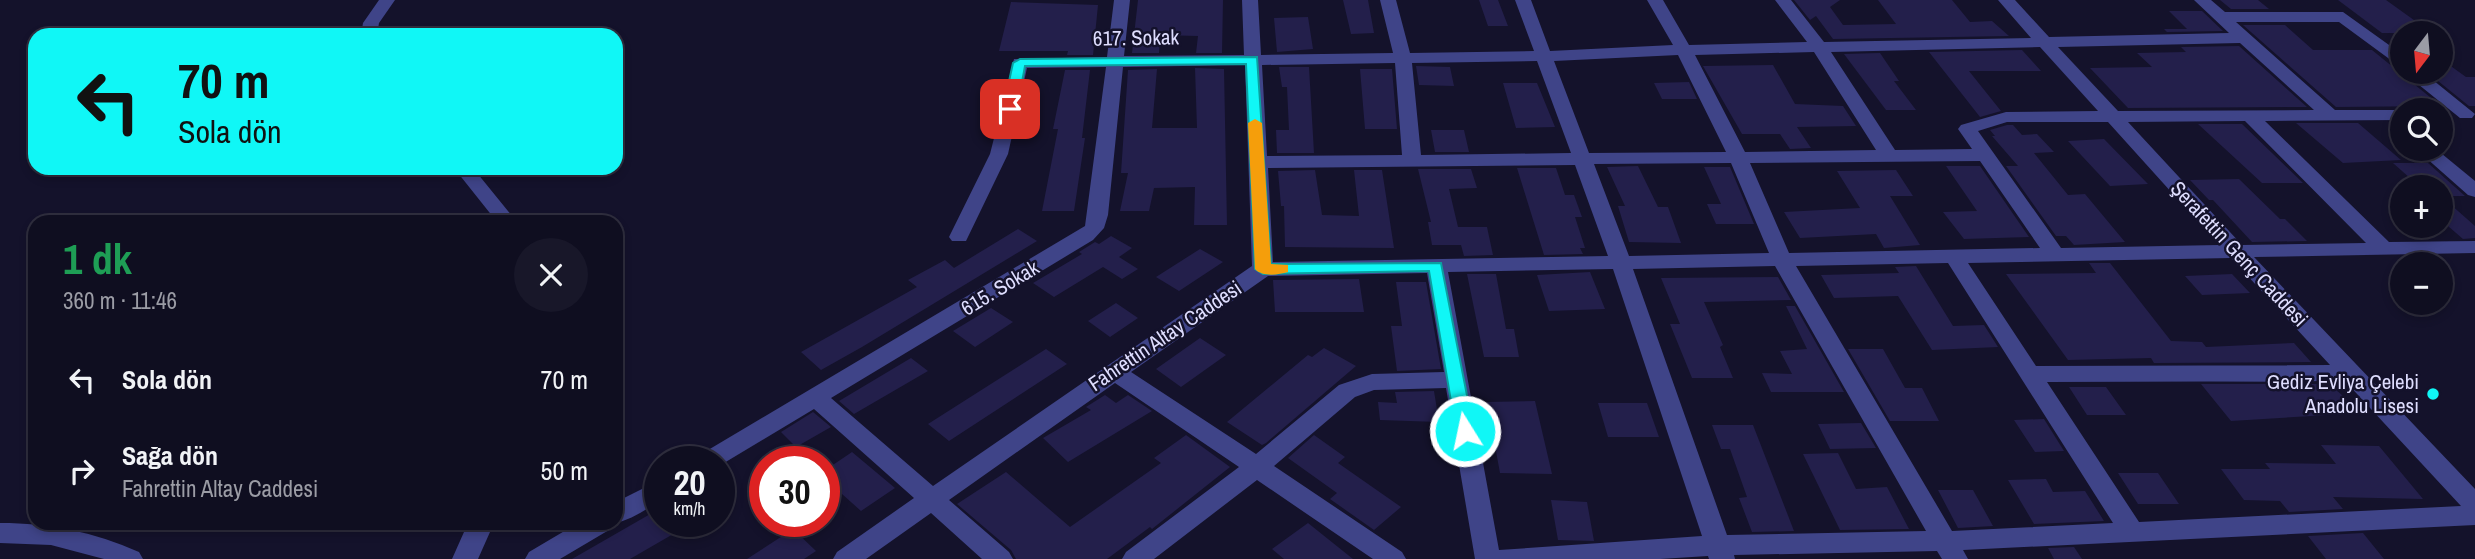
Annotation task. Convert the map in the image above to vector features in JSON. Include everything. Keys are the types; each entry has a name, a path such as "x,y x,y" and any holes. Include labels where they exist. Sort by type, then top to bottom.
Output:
{"street":[{"path":"370,28 387,0"},
{"name":"615. Sokak","path":"735,446 1086,236 1094,228 1098,215 1122,0"},
{"name":"Fahrettin Altay Caddesi","path":"846,559 1114,370 1263,269 1250,0"},
{"path":"1388,0 1403,57 1412,160"},
{"path":"1523,0 1621,263 1720,552"},
{"path":"1655,0 1684,50 1738,157 1782,260 1951,550"},
{"path":"1783,0 1819,47 1889,156"},
{"name":"Şerafettin Genç Caddesi","path":"2006,0 2236,251 2475,505"},
{"path":"2202,0 2330,115"},
{"path":"2221,17 2343,17 2390,54"},
{"name":"617. Sokak","path":"958,237 999,154 1020,63 1544,56 1684,50 2245,38"},
{"path":"2429,84 2471,114"},
{"path":"2453,114 2471,114"},
{"path":"2054,255 1967,129 2006,117 2390,115"},
{"path":"2249,116 2384,249"},
{"path":"1256,162 1983,155"},
{"path":"2439,161 2475,191"},
{"path":"469,175 501,215"},
{"path":"1263,269 2475,247"},
{"path":"1954,257 2132,532"},
{"path":"1436,266 1488,559"},
{"path":"1114,370 1393,559"},
{"path":"2031,374 2351,373"},
{"path":"1135,559 1257,467 1347,391 1372,383 1456,380"},
{"path":"817,399 1000,559"},
{"path":"623,510 644,498"},
{"path":"1502,559 1720,552 1951,550 2132,532 2475,515"},
{"path":"466,559 478,530"},
{"path":"538,559 588,530"},
{"path":"0,533 57,535 92,541 130,559"}],"building":[{"path":"1138,0 1223,0 1222,53 1196,53 1198,36 1160,35 1159,53 1132,53"},
{"path":"1343,0 1368,0 1374,33 1351,34"},
{"path":"1479,0 1498,0 1508,26 1488,26"},
{"path":"1794,0 1840,0 1830,7 1843,25 1896,24 1878,0 1952,0 1970,22 1992,21 2009,36 1833,39 1816,16 1810,20"},
{"path":"2220,0 2258,0 2269,9 2231,9"},
{"path":"2338,0 2386,0 2415,21 2390,21 2390,33 2382,33"},
{"path":"1011,2 1098,5 1093,55 1067,55 1068,51 999,51"},
{"path":"2169,11 2202,11 2223,31 2167,32 2164,29 2187,29"},
{"path":"1308,17 1313,49 1277,52 1274,18"},
{"path":"2243,25 2285,25 2313,50 2372,50 2390,65 2390,84 2414,84 2431,98 2390,98 2390,106 2336,107"},
{"path":"2239,46 2307,107 2128,108 2090,68 2152,67 2137,53 2186,52 2181,47"},
{"path":"2022,50 2041,71 1969,71 2001,111 1980,117 1929,52"},
{"path":"1880,53 1899,81 1894,81 1916,110 1886,110 1844,54"},
{"path":"1773,65 1795,104 1843,106 1856,126 1797,127 1811,148 1790,149 1780,134 1742,134 1703,66"},
{"path":"1416,66 1450,67 1454,86 1419,85"},
{"path":"1279,67 1309,67 1314,153 1277,153 1276,130 1289,130 1287,87 1282,87"},
{"path":"1195,68 1224,69 1227,225 1194,225 1195,187 1154,188 1149,211 1120,211 1128,173 1121,173 1128,70 1157,69 1152,128 1197,128"},
{"path":"2454,68 2466,77 2475,77 2475,106 2469,106 2442,84 2454,84"},
{"path":"1360,69 1392,69 1397,129 1365,129"},
{"path":"1065,70 1090,70 1082,138 1085,138 1074,211 1042,211 1058,129 1053,129"},
{"path":"1689,82 1697,99 1662,99 1654,83"},
{"path":"1503,83 1537,83 1555,127 1516,128"},
{"path":"2296,123 2358,123 2390,151 2390,161 2343,163"},
{"path":"2198,124 2242,124 2303,183 2262,183"},
{"path":"2013,125 2022,135 2037,134 2054,152 2034,153 2068,195 2085,194 2125,242 2074,245 2066,236 2056,236 2006,166 2018,166 1992,136 1995,136 1990,130"},
{"path":"1431,130 1464,130 1469,152 1435,152"},
{"path":"2104,139 2148,184 2110,186 2068,141"},
{"path":"2393,163 2428,163 2441,175 2406,175"},
{"path":"1638,166 1658,207 1668,207 1681,243 1629,242 1618,206 1625,206 1607,167"},
{"path":"1946,166 1980,166 2029,237 1964,239 1943,212 1977,211"},
{"path":"1704,167 1730,167 1754,224 1716,224 1707,204 1721,204"},
{"path":"1517,168 1556,168 1565,195 1574,195 1582,217 1575,217 1585,248 1580,248 1583,254 1544,255"},
{"path":"1418,169 1471,169 1477,188 1449,189 1458,227 1487,227 1493,255 1464,256 1461,245 1432,245 1428,222 1431,222"},
{"path":"1315,170 1322,215 1359,216 1354,170 1382,170 1394,248 1285,247 1284,206 1281,206 1278,171"},
{"path":"1896,170 1913,196 1890,196 1920,245 1884,248 1876,234 1800,238 1784,212 1860,208 1837,171"},
{"path":"2239,179 2307,241 2252,242 2213,200 2209,200 2190,180"},
{"path":"2453,185 2465,196 2453,196"},
{"path":"2453,207 2475,226 2475,238 2463,239 2453,230"},
{"path":"1018,229 1037,241 862,347 821,370 801,352 917,287 908,280 945,260 954,268"},
{"path":"1111,236 1132,248 1119,257 1138,269 1122,279 1103,267 1054,297 1033,283 1082,254 1079,252 1095,242 1099,244"},
{"path":"1200,249 1223,262 1179,291 1156,277"},
{"path":"2089,263 2110,263 2171,341 2202,342 2206,347 2294,343 2311,362 2154,363 2151,358 2068,360 2006,274 2096,273"},
{"path":"1916,266 1953,326 1984,325 1998,347 1932,350 1898,296 1834,298 1821,275 1899,273 1895,267"},
{"path":"1590,272 1605,309 1549,311 1537,275"},
{"path":"1467,274 1496,274 1506,329 1514,329 1519,357 1484,357"},
{"path":"2232,274 2250,293 2202,295 2185,276"},
{"path":"1778,277 1791,300 1704,302 1723,345 1720,347 1733,378 1692,378 1670,324 1680,324 1661,278"},
{"path":"1359,279 1364,312 1275,312 1273,280"},
{"path":"1396,282 1426,282 1441,369 1397,371 1391,326 1402,326"},
{"path":"1116,303 1138,318 1110,337 1088,321"},
{"path":"1786,306 1795,306 1844,392 1771,392 1762,373 1792,374 1780,351 1807,349"},
{"path":"991,308 1013,322 975,347 953,331"},
{"path":"1200,338 1226,355 1181,387 1156,369"},
{"path":"1324,348 1356,366 1266,443 1262,445 1227,422 1308,355 1312,357"},
{"path":"1046,349 1067,364 949,441 928,424"},
{"path":"1848,349 1883,349 1905,388 1922,388 1939,421 1890,421"},
{"path":"911,358 928,371 854,414 839,401"},
{"path":"2201,384 2330,384 2361,413 2231,421"},
{"path":"2069,387 2106,387 2126,415 2087,415"},
{"path":"1434,391 1439,422 1380,420 1378,402 1397,403 1395,392"},
{"path":"1105,395 1116,403 1128,395 1152,411 1068,462 1043,438 1091,410 1086,407"},
{"path":"1535,401 1552,474 1500,473 1487,402"},
{"path":"1598,403 1647,403 1659,437 1608,437"},
{"path":"813,412 831,427 798,446 781,432"},
{"path":"2044,419 2064,451 2035,452 2014,420"},
{"path":"1861,423 1876,448 1830,449 1818,424"},
{"path":"1712,425 1753,425 1794,531 1752,532 1739,498 1747,497 1730,449 1721,449"},
{"path":"1186,435 1230,467 1152,529 1150,527 1107,559 1016,559 1011,550 957,504 1006,472 1070,527 1161,463 1154,458"},
{"path":"1314,435 1345,457 1338,463 1401,507 1374,530 1330,499 1337,493 1288,458"},
{"path":"2321,445 2379,446 2423,499 2333,497 2343,509 2289,512 2280,501 2244,500 2221,469 2270,469 2265,463 2336,464"},
{"path":"852,452 895,488 861,511 842,494 840,495 840,460"},
{"path":"1838,453 1856,489 1887,487 1909,529 1840,530 1803,454"},
{"path":"2118,473 2158,473 2179,504 2138,504"},
{"path":"2046,479 2053,492 2085,491 2104,521 2034,524 2008,480"},
{"path":"1938,490 1973,490 1993,526 1958,528"},
{"path":"1551,500 1587,502 1594,541 1558,540"},
{"path":"644,518 644,537 668,537 630,559 572,559 622,530"},
{"path":"1308,523 1353,559 1284,559 1272,549"},
{"path":"2363,533 2384,559 2326,559 2308,536"},
{"path":"781,537 801,537 816,551 804,559 747,559"},
{"path":"2074,547 2082,559 2054,559 2048,548"}],"slow traffic":[{"path":"1255,123 1263,269 1282,269"}],"place":[{"name":"Gediz Evliya Çelebi Anadolu Lisesi","path":"2433,394"}],"route":[{"path":"1010,109 1020,63 1252,60 1263,269 1436,266 1465,431"}]}
